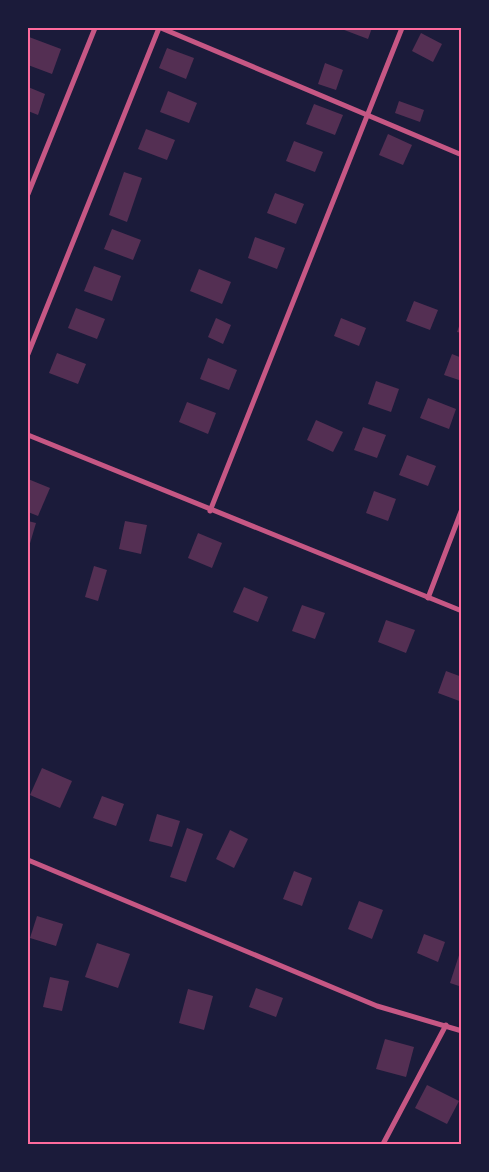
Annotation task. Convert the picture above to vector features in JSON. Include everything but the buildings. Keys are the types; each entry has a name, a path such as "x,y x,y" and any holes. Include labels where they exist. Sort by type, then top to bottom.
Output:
{"street":[{"path":"28,194 95,28"},
{"path":"28,354 160,28 462,156"},
{"path":"210,511 402,28"},
{"path":"28,435 210,511 462,611"},
{"path":"428,598 462,509"},
{"path":"28,860 377,1006 462,1031"},
{"path":"383,1144 446,1025"}]}
